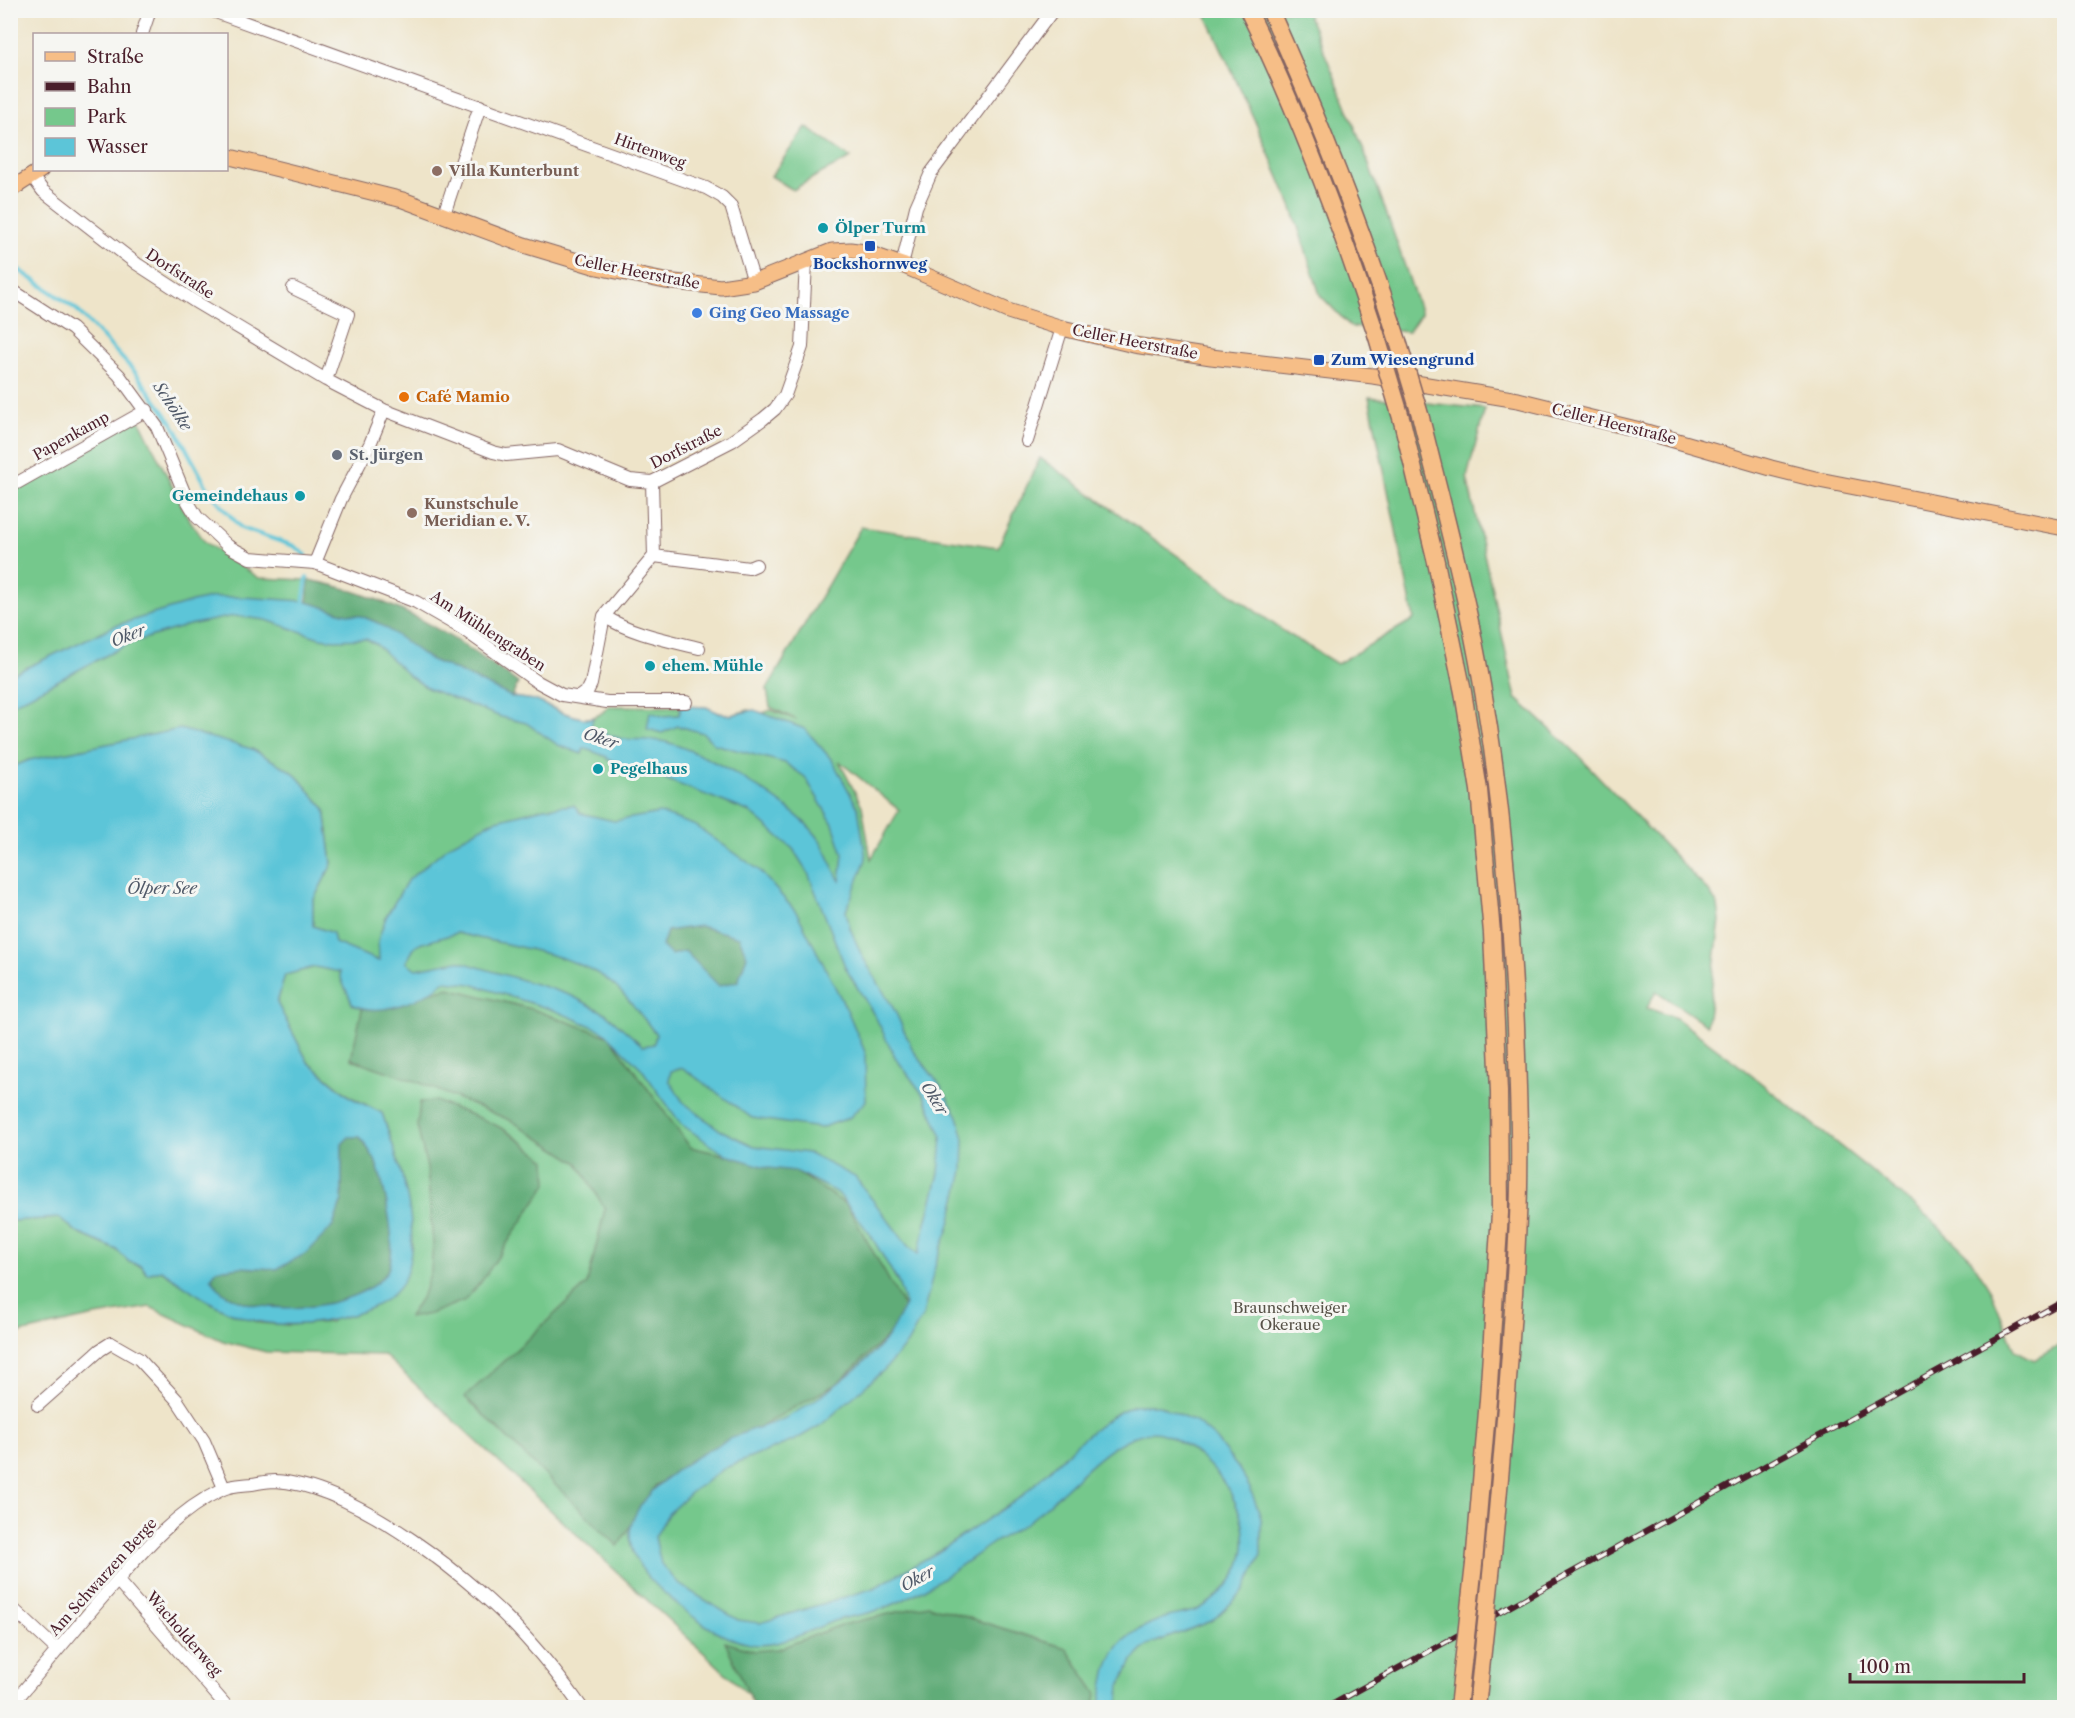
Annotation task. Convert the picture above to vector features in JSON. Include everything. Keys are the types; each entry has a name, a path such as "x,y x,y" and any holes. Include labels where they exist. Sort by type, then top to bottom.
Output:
{"highway":[{"path":"1247,10 1289,98 1316,167 1376,334 1402,421 1436,562 1463,692 1479,790 1492,933 1499,1092 1500,1213 1488,1400 1474,1564 1458,1707"},
{"path":"1270,10 1332,153 1360,226 1421,418 1456,558 1482,684 1497,787 1512,932 1518,1091 1518,1215 1508,1402 1477,1707"}],"main road":[{"name":"Celler Heerstraße","path":"228,156 373,191 444,214 524,245 597,267 665,280 721,286 754,282 832,251 865,252 902,265 1008,311 1062,328 1134,345 1212,357 1373,376 1518,400 1636,429 1810,477 2064,528"},
{"path":"10,190 36,172"}],"street":[{"path":"142,33 150,10"},
{"name":"Hirtenweg","path":"210,10 706,188 722,197 731,206 754,282"},
{"path":"902,265 916,207 931,173 1053,10"},
{"path":"444,214 480,106"},
{"name":"Dorfstraße","path":"36,172 43,191 137,264 194,302 326,380 384,410 493,452 506,455 558,450 630,480 652,482 740,436 775,409 785,395 802,347 806,262"},
{"path":"293,288 348,314 326,380"},
{"name":"Am Mühlengraben","path":"10,289 72,329 119,375 147,410 167,447 188,502 197,517 228,546 250,558 315,563 426,607 463,629 549,689 562,694 607,702 686,702"},
{"path":"1027,441 1062,328"},
{"name":"Papenkamp","path":"10,487 147,410"},
{"path":"315,563 341,499 370,444 384,410"},
{"path":"580,696 588,690 591,684 604,616 654,556 652,482"},
{"path":"654,556 749,568 756,565"},
{"path":"604,616 658,638 699,648"},
{"path":"38,1405 111,1343 139,1359 177,1400 204,1441 224,1488"},
{"name":"Am Schwarzen Berge","path":"10,1707 117,1580 158,1536 198,1503 224,1488 273,1481 295,1484 326,1494 384,1521 432,1553 485,1598 528,1640 582,1707"},
{"name":"Wacholderweg","path":"117,1580 228,1707"},
{"path":"10,1606 57,1650"}],"green space":[{"path":"1204,11 1306,11 1368,161 1421,314 1408,332 1351,327 1320,295 1292,208"},
{"path":"806,127 851,158 793,190 771,176"},
{"name":"Braunschweiger Okeraue","path":"1369,397 1485,409 1467,477 1516,698 1572,749 1711,894 1718,906 1720,920 1707,1025 1656,991 1647,1008 1676,1018 1731,1059 1925,1214 1969,1256 1991,1291 2015,1350 2034,1360 2064,1343 2064,1707 755,1707 748,1694 384,1355 266,1352 223,1341 150,1307 90,1317 11,1335 10,1221 60,1218 78,1233 117,1250 129,1262 142,1266 147,1274 161,1270 226,1311 260,1323 288,1325 330,1322 412,1247 402,1180 382,1113 351,1097 308,1062 277,1003 285,975 315,967 332,933 313,926 313,901 332,863 325,809 293,772 29,760 11,768 11,488 138,417 187,516 205,542 259,578 306,580 304,601 343,613 512,697 536,701 583,718 592,718 601,714 608,706 706,707 731,715 748,710 763,713 771,710 797,720 770,707 767,689 861,527 998,547 1040,458 1285,632 1337,664 1414,619","holes":["839,761 899,810 871,859 862,806"]},
{"path":"309,580 366,595 445,633 518,683 512,697 429,659 378,623 361,616 307,602"},
{"path":"700,926 739,937 747,956 738,981 719,987 685,951 670,955 662,946 667,931"},
{"path":"449,988 532,1009 610,1037 690,1147 795,1171 847,1205 909,1316 838,1383 656,1485 618,1546 465,1397 587,1284 605,1209 578,1163 512,1121 418,1082 351,1059 362,1009"},
{"path":"436,1101 495,1125 525,1144 546,1160 547,1184 481,1282 465,1300 430,1314 408,1318 423,1295 431,1271 433,1244 427,1168 417,1126 420,1102"},
{"path":"349,1136 360,1137 375,1160 382,1184 391,1234 390,1263 386,1273 372,1286 353,1296 305,1307 280,1308 256,1305 235,1299 219,1289 211,1277 217,1270 240,1267 277,1269 333,1226 342,1200 342,1144"},
{"path":"928,1605 1066,1648 1097,1694 1095,1707 755,1707 725,1642 754,1651 778,1649 841,1625"}],"water":[{"path":"214,597 304,601 361,616 378,623 429,659 512,697 535,700 560,712 585,719 593,718 591,726 593,729 616,737 661,741 698,754 745,779 805,823 821,841 840,881 843,854 833,824 805,777 785,763 714,744 703,733 678,726 662,733 647,729 650,712 662,716 679,715 681,706 706,707 731,715 754,710 805,729 832,760 858,808 866,859 846,911 850,928 862,956 895,1011 913,1050 939,1084 958,1116 964,1139 963,1171 923,1315 907,1344 884,1370 821,1425 795,1440 725,1468 690,1493 668,1514 655,1537 661,1564 680,1585 738,1620 760,1623 874,1588 938,1552 1021,1497 1082,1439 1112,1416 1133,1405 1159,1405 1196,1422 1213,1436 1239,1469 1250,1488 1261,1518 1261,1556 1244,1591 1212,1621 1148,1645 1132,1661 1120,1686 1118,1707 1100,1707 1109,1664 1122,1642 1152,1623 1196,1610 1210,1602 1226,1587 1239,1567 1244,1546 1243,1524 1236,1503 1224,1483 1192,1450 1168,1435 1153,1432 1138,1435 1119,1444 1092,1464 1029,1521 937,1581 898,1603 866,1614 837,1620 781,1642 760,1645 726,1636 702,1623 680,1607 647,1575 635,1557 630,1538 631,1527 643,1503 668,1477 701,1454 750,1430 779,1421 795,1412 824,1393 868,1358 888,1336 905,1305 898,1282 870,1234 838,1193 795,1171 768,1168 726,1155 711,1145 681,1124 641,1068 603,1031 556,1011 471,984 445,981 413,1001 375,1009 352,1004 341,980 340,972 315,967 285,975 277,1003 308,1062 350,1097 382,1113 401,1173 410,1216 412,1238 410,1258 401,1284 391,1296 377,1305 355,1314 323,1322 274,1324 258,1321 218,1307 161,1270 147,1274 142,1266 129,1262 117,1250 78,1233 60,1218 11,1221 10,768 29,760 180,729 252,749 293,772 325,809 332,864 313,901 313,926 333,933 335,943 379,961 378,940 386,917 407,881 451,844 493,821 544,808 574,805 580,813 614,821 660,813 696,826 759,870 797,913 848,1012 865,1052 866,1101 849,1118 820,1128 752,1118 683,1068 671,1071 669,1080 683,1102 720,1130 754,1146 808,1153 855,1177 908,1246 918,1254 939,1173 942,1137 924,1096 895,1057 876,1018 846,969 808,873 793,849 750,812 644,771 623,767 620,763 584,748 582,754 558,745 526,723 501,717 429,689 409,676 376,644 366,639 320,638 266,620 234,616 189,625 130,643 11,705 11,675 114,626","holes":["700,926 739,937 747,956 738,981 719,986 685,951 671,955 662,946 667,931","457,933 537,951 577,964 595,972 623,993 656,1034 654,1044 643,1046 605,1013 572,996 549,988 458,961 416,969 406,962 416,945","349,1137 360,1137 379,1171 391,1234 390,1263 386,1273 372,1286 353,1296 305,1307 280,1308 256,1305 235,1299 219,1289 211,1278 217,1270 240,1267 277,1269 307,1253 333,1226 342,1200 342,1144"]}],"waterway":[{"name":"Schölke","path":"15,267 76,309 135,372 173,424 209,491 241,528 294,546 306,555"},
{"name":"Schölke","path":"303,604 307,578"}],"railway":[{"path":"1326,1708 2064,1301"}],"place":[{"name":"Villa Kunterbunt","path":"437,171"},
{"name":"Ölper Turm","path":"823,228"},
{"name":"Bockshornweg","path":"870,246"},
{"name":"Ging Geo Massage","path":"697,313"},
{"name":"Zum Wiesengrund","path":"1319,360"},
{"name":"Café Mamio","path":"404,397"},
{"name":"St. Jürgen","path":"337,455"},
{"name":"Gemeindehaus","path":"300,496"},
{"name":"Kunstschule Meridian e. V.","path":"412,513"},
{"name":"ehem. Mühle","path":"650,666"},
{"name":"Pegelhaus","path":"598,769"}],"water label":[{"name":"Oker","path":"128,635"},
{"name":"Oker","path":"601,738"},
{"name":"Ölper See","path":"162,888"},
{"name":"Oker","path":"935,1098"},
{"name":"Oker","path":"917,1578"}]}
